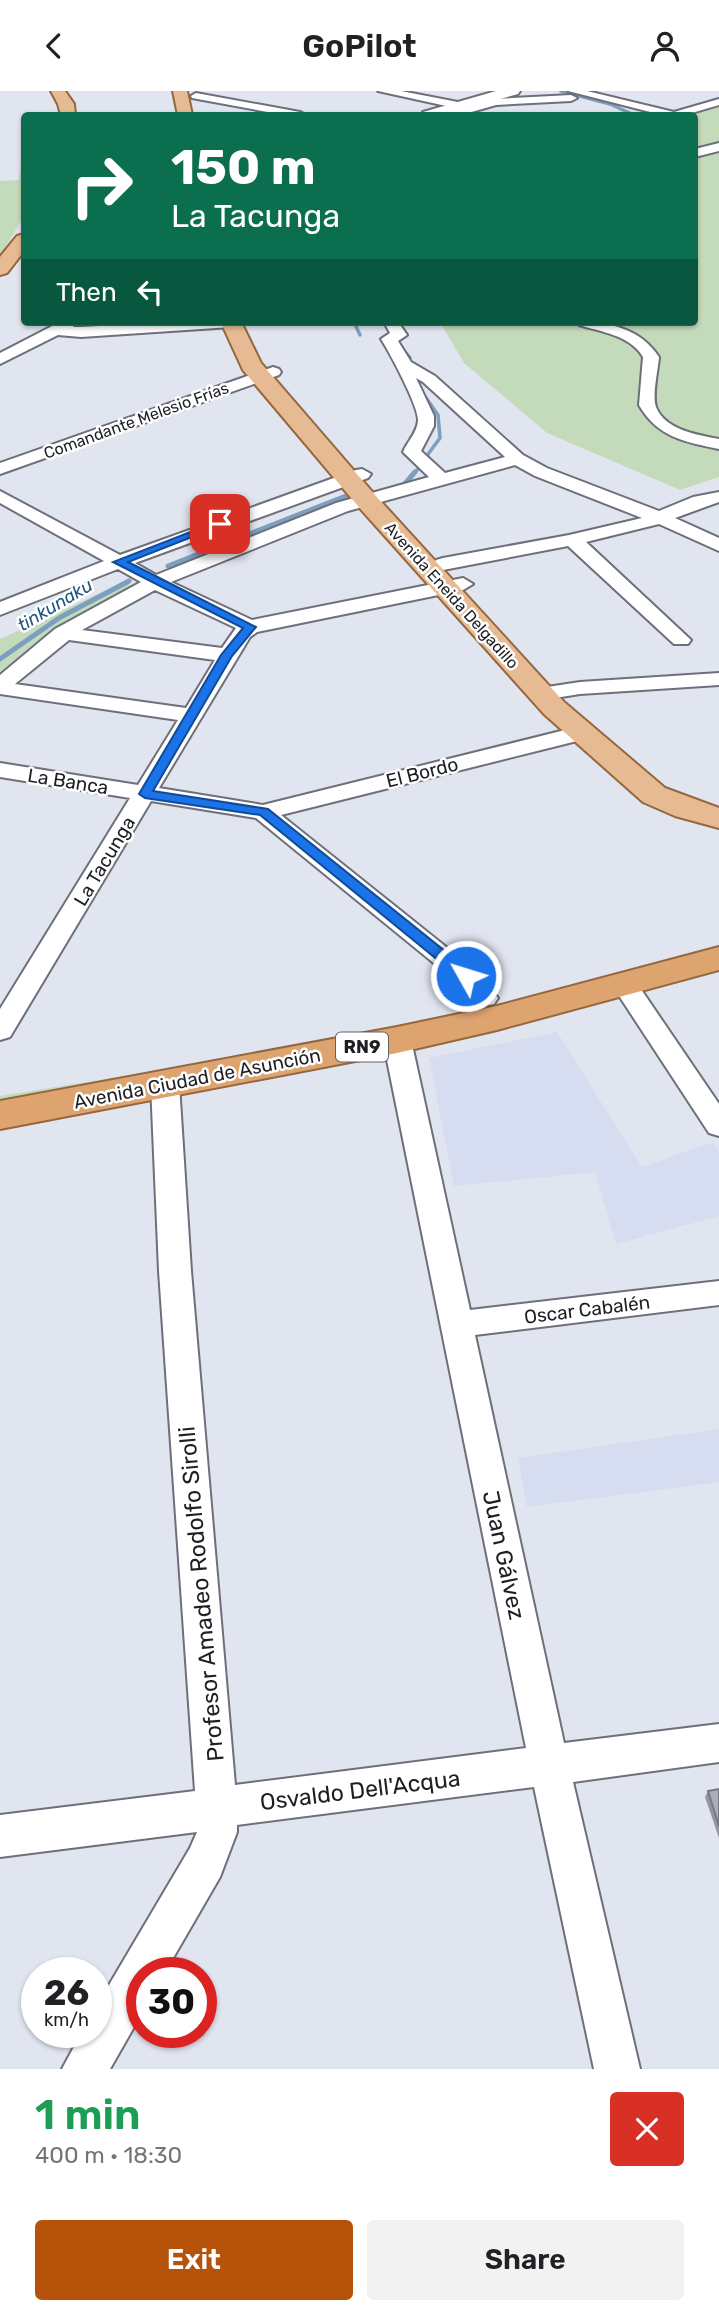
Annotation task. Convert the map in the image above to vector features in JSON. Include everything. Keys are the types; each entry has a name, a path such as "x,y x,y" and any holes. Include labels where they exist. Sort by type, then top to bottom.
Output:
{"highway":[{"name":"Avenida Ciudad de Asunción","path":"0,1087 404,1018 719,941"},
{"name":"Avenida Ciudad de Asunción","path":"0,1115 397,1040 625,985 719,958"}],"main road":[{"path":"58,91 67,112"},
{"path":"456,111 513,91"},
{"path":"186,112 190,93"},
{"path":"190,93 199,112"},
{"path":"0,269 21,244"},
{"name":"Avenida Eneida Delgadillo","path":"238,326 241,348 553,692 581,733 654,795 686,809 719,818"},
{"name":"Avenida Eneida Delgadillo","path":"553,692 597,723 657,772 719,805"}],"street":[{"path":"383,91 456,111 495,102 572,95 606,112"},
{"path":"541,91 596,96 653,112"},
{"path":"596,96 613,91"},
{"path":"190,93 285,112"},
{"path":"688,112 719,102"},
{"path":"698,152 719,147"},
{"path":"0,359 63,326"},
{"path":"54,330 81,332 175,326"},
{"path":"393,326 399,335 389,339 405,365 406,377 426,418 425,428 412,452 441,478"},
{"path":"597,326 624,334 648,350 651,357 647,405 661,425 681,436 719,444"},
{"path":"405,365 429,379 517,459 541,472 719,545"},
{"name":"Comandante Melesio Frías","path":"0,469 267,374"},
{"path":"0,609 119,562 364,486 441,478 517,459"},
{"path":"0,686 62,633 155,582 364,486"},
{"path":"0,496 155,582 250,627 450,578 660,519 699,500 719,496"},
{"path":"574,541 681,640"},
{"name":"La Tacunga","path":"0,1031 227,655 250,627"},
{"path":"62,633 227,655"},
{"path":"553,692 719,679"},
{"path":"0,686 191,715"},
{"name":"El Bordo","path":"264,812 581,733"},
{"name":"La Banca","path":"0,770 264,812"},
{"path":"264,812 466,976 485,998"},
{"path":"625,985 719,1126"},
{"name":"Juan Gálvez","path":"397,1040 549,1766 617,2069"},
{"name":"Profesor Amadeo Rodolfo Sirolli","path":"85,2069 205,1862 217,1832 218,1808 175,1271 165,1084"},
{"name":"Oscar Cabalén","path":"455,1325 719,1293"},
{"name":"Osvaldo Dell'Acqua","path":"0,1836 719,1743"}],"shaded area":[{"path":"557,1032 642,1167 713,1142 719,1152 719,1216 616,1244 595,1172 454,1186 429,1058"},
{"path":"719,1429 719,1482 527,1507 518,1458"}],"green space":[{"path":"719,107 719,477 680,490 547,433 464,363 442,326 698,326 698,113"},
{"path":"21,163 21,221 0,257 0,181 19,180"},
{"path":"124,582 132,586 62,623 0,677 0,639"},
{"path":"452,1015 455,1019 0,1104 0,1096 186,1066"}],"building":[{"path":"719,1789 719,1826 708,1791"}],"waterway":[{"path":"561,91 610,104 627,112"},
{"path":"356,326 360,335"},
{"path":"399,345 410,358"},
{"path":"419,388 438,415 440,438 423,461"},
{"path":"414,474 421,465"},
{"path":"403,486 415,472"},
{"path":"168,566 351,494"},
{"name":"tinkunaku","path":"0,659 59,618 129,581"}],"route":[{"path":"220,524 119,562 250,627 227,655 145,794 264,812 466,976"}]}
